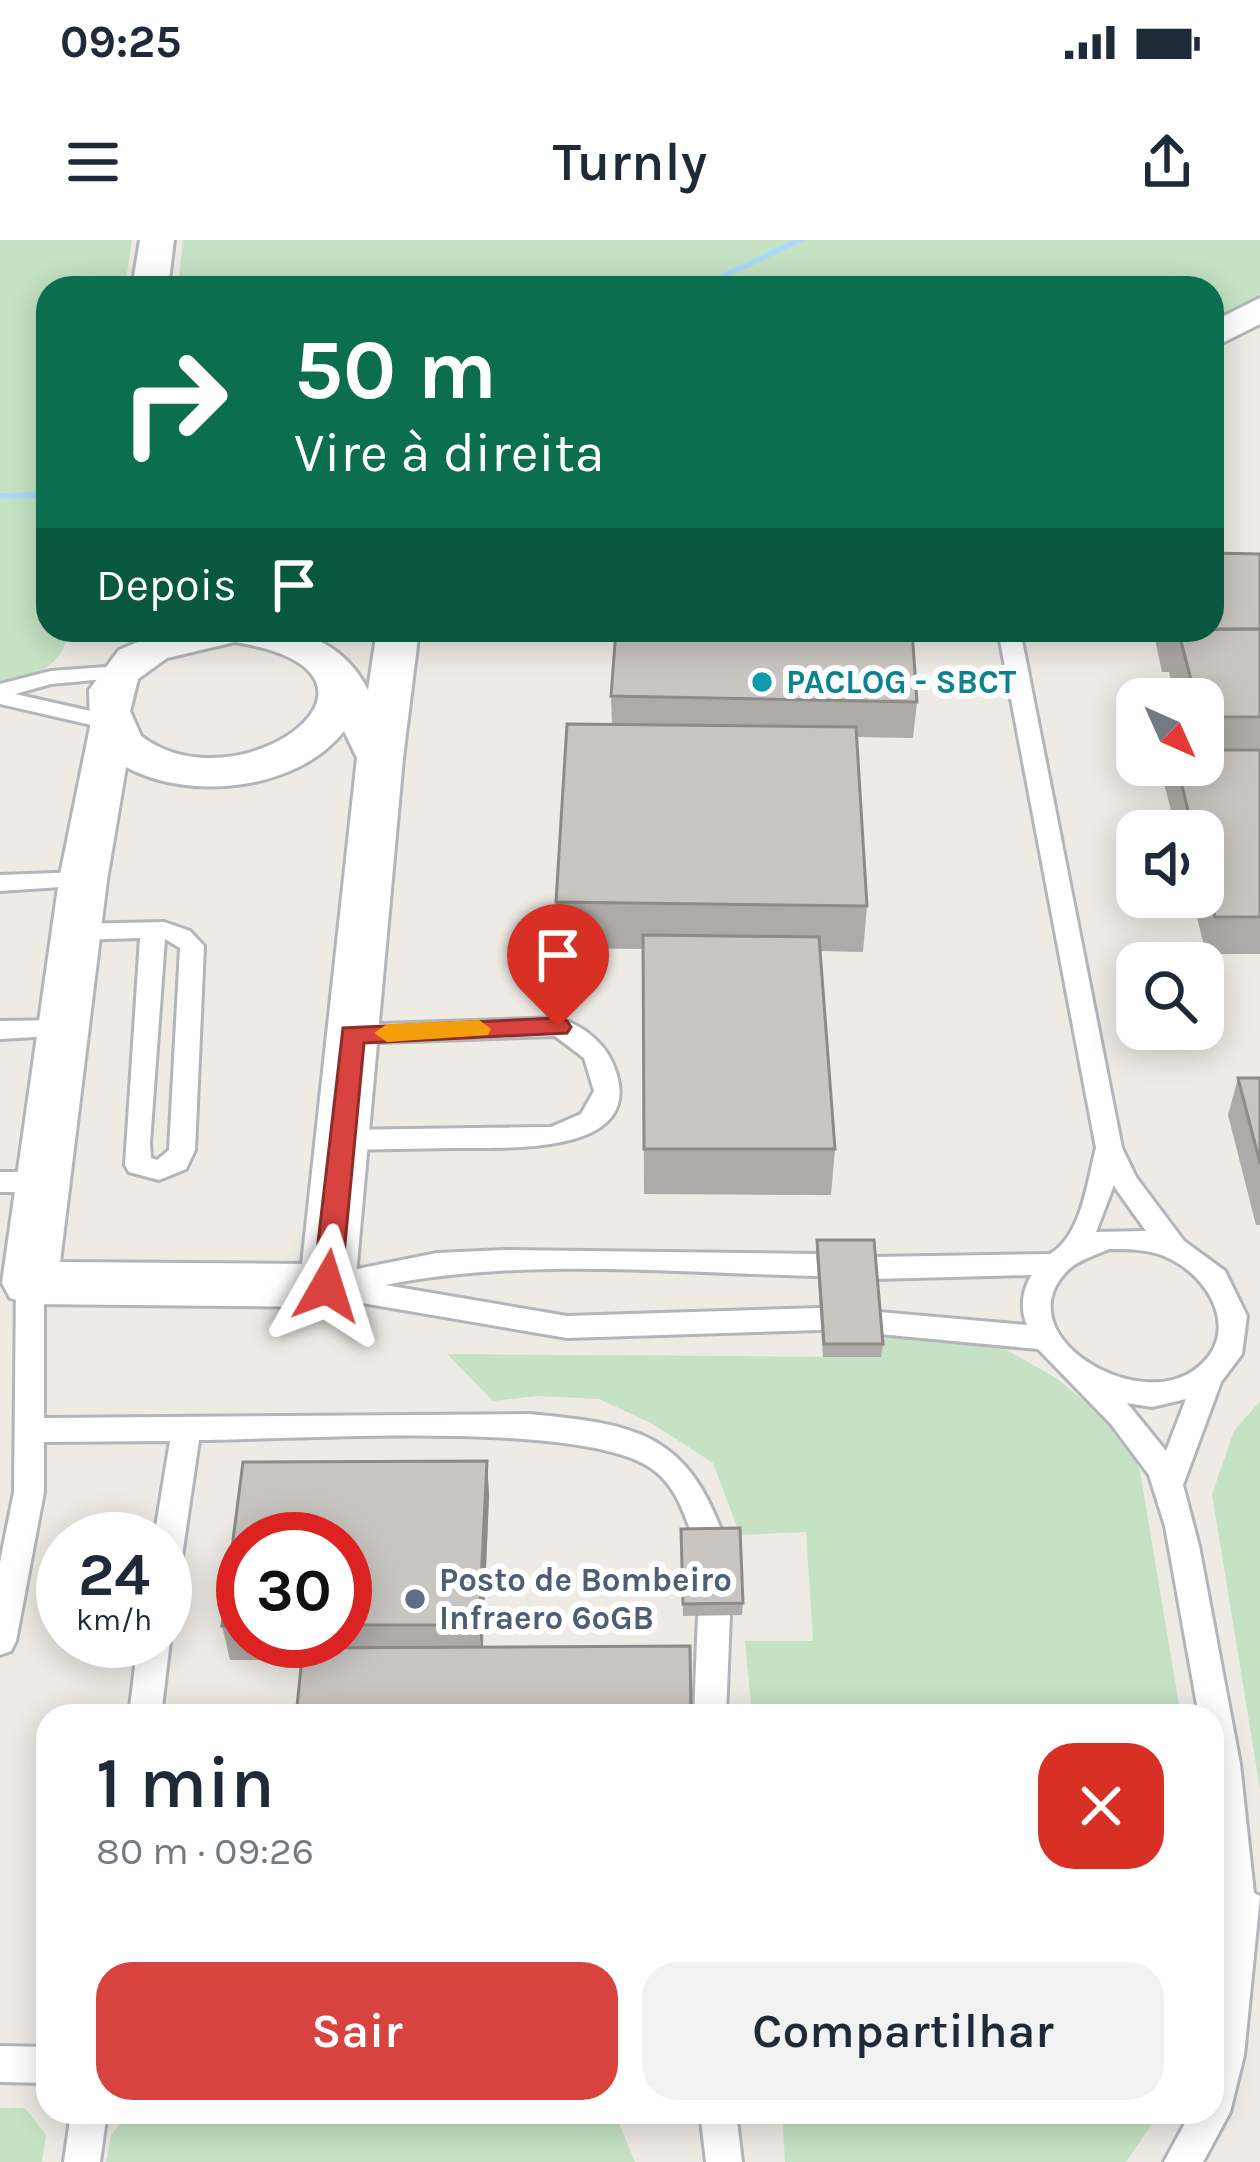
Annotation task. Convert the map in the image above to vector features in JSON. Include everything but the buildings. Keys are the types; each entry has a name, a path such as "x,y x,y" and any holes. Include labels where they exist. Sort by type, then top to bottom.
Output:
{"street":[{"path":"152,276 157,240"},
{"path":"1224,330 1260,308"},
{"path":"182,642 118,655 107,705 110,725 63,1029 21,1182 30,1283 327,1286 380,758 396,642"},
{"path":"288,642 312,649 338,674 380,758"},
{"path":"110,725 128,749 158,764 196,771 238,770 277,760 310,743 333,722 342,697 338,674"}],"lane":[{"path":"1011,642 1109,1148 1125,1182 1174,1248"},
{"path":"0,694 118,655"},
{"path":"0,694 110,725"},
{"path":"0,883 83,880"},
{"path":"76,932 152,930 180,934 192,946 182,1150 177,1162 159,1170 138,1165 137,1157 152,930"},
{"path":"341,1140 552,1137 579,1128 597,1115 604,1099 602,1060 578,1034 558,1027 352,1034"},
{"path":"0,1030 63,1029"},
{"path":"1109,1148 1095,1208 1037,1286 1035,1312 1043,1338 1060,1360 1120,1414 1168,1485 1213,1704"},
{"path":"874,1268 1063,1255 1106,1239 1140,1238 1204,1264 1226,1287 1237,1312 1238,1338 1227,1361 1208,1379 1182,1391 1150,1395 1086,1379"},
{"path":"327,1286 437,1264 504,1260 817,1264"},
{"path":"0,1641 29,1492 30,1283"},
{"path":"327,1286 567,1327 820,1319"},
{"path":"879,1323 1043,1338"},
{"path":"1168,1485 1208,1379"},
{"path":"29,1430 530,1426 600,1432 629,1439 668,1463 702,1510 710,1541"},
{"path":"174,1512 186,1430"},
{"path":"710,1704 714,1616"},
{"path":"146,1704 151,1668"},
{"path":"1224,1756 1248,1907 1246,2001 1224,2086"},
{"path":"1224,1917 1248,1907"},
{"path":"0,2064 36,2065"},
{"path":"82,2162 87,2124"},
{"path":"719,2124 724,2162"},
{"path":"1182,2162 1205,2124"}],"green space":[{"path":"0,240 132,240 127,276 36,276 36,642 65,642 45,669 0,685"},
{"path":"183,240 1260,240 1260,295 1224,316 1224,276 179,276"},
{"path":"879,1331 989,1340 1056,1378 1122,1431 1140,1471 1179,1704 751,1704 745,1641 813,1641 806,1532 740,1535 713,1463 653,1424 599,1399 537,1396 493,1401 447,1354 880,1357"},
{"path":"1260,1401 1260,1789 1212,1494 1234,1431"},
{"path":"0,2108 25,2108 46,2135 42,2162 0,2162"},
{"path":"120,2124 619,2124 635,2162 106,2162 111,2135"},
{"path":"783,2124 1152,2124 1126,2162 785,2162"}],"waterway":[{"path":"723,276 801,240"},
{"path":"0,496 36,495"}],"slow traffic":[{"path":"387,1033 479,1029"}],"place":[{"name":"PACLOG - SBCT","path":"762,682"},
{"name":"Posto de Bombeiro Infraero 6ºGB","path":"415,1599"}],"route":[{"path":"327,1286 352,1034 558,1027"}]}
